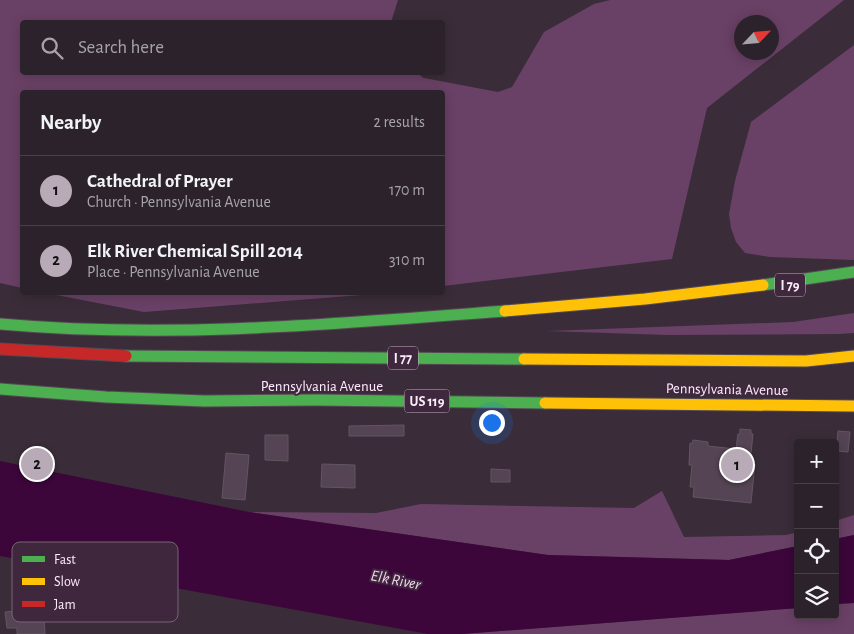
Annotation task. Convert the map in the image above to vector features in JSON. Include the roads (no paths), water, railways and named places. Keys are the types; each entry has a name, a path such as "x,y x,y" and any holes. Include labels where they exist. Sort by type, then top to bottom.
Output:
{"main road":[{"path":"0,324 64,330 179,332 264,329 548,308 725,290 854,272"},
{"name":"I 79","path":"725,290 854,280"},
{"name":"I 77","path":"0,349 120,356 806,361 854,356"},
{"path":"806,361 854,365"},
{"name":"Pennsylvania Avenue","path":"0,389 106,397 204,401 317,400 854,406"}],"water":[{"name":"Elk River","path":"0,461 249,512 548,555 729,560 794,547 794,608 462,634 428,634 178,588 178,542 12,542 12,558 0,556"},
{"path":"854,535 854,603 839,604 839,538"}],"place":[{"name":"Elk River Chemical Spill 2014","path":"37,464"},
{"name":"Cathedral of Prayer","path":"737,465"}]}
